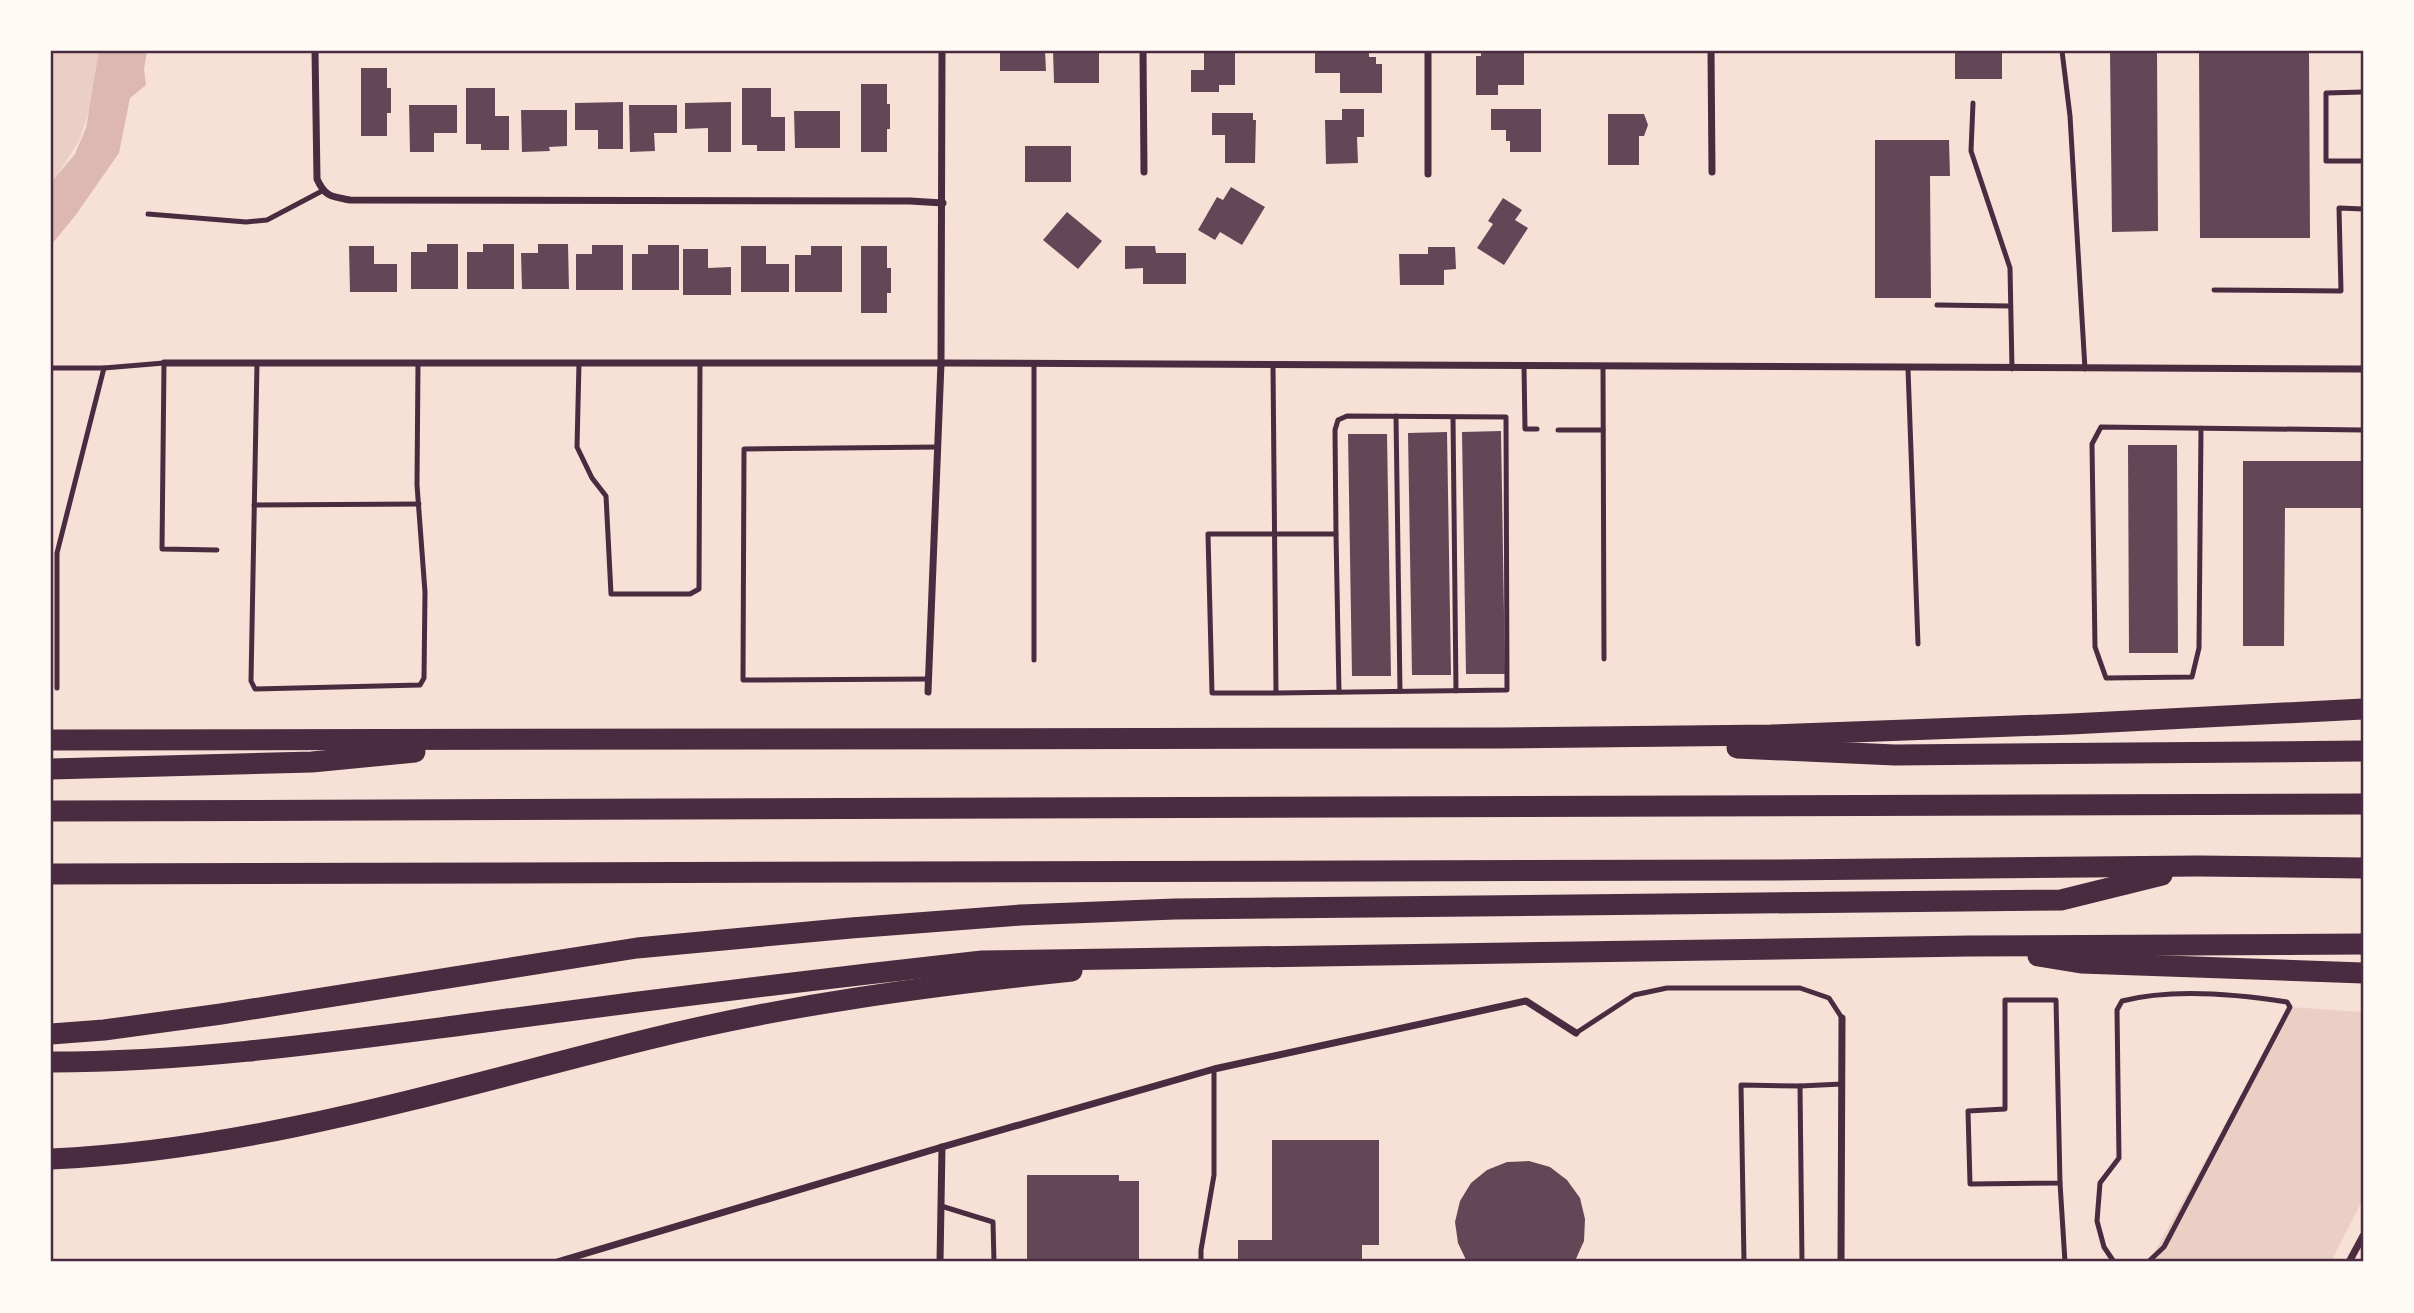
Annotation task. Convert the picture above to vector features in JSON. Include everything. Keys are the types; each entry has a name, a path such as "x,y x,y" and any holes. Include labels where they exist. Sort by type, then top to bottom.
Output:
{"highway":[{"path":"51,740 1500,738 1903,731 2363,709"},
{"path":"1500,738 1895,755 2363,751"},
{"path":"51,769 312,762 542,740"},
{"path":"51,811 2363,804"},
{"path":"51,1034 104,1030 221,1014 638,948 851,928 1021,915 1175,909 2061,900 2199,866"},
{"path":"51,874 1766,870 2199,866 2363,868"},
{"path":"51,1062 187,1058 299,1046 831,977 982,961 1970,946 2363,944"},
{"path":"1970,946 2081,963 2363,973"},
{"path":"51,1159 195,1145 344,1118 646,1040 747,1017 841,1000 989,980 1220,956"}],"street":[{"path":"315,51 317,179 323,191 334,197 350,200 943,203"},
{"path":"928,692 941,363 942,51"},
{"path":"1143,51 1144,173"},
{"path":"1428,51 1428,174"},
{"path":"1711,51 1712,172"},
{"path":"164,363 1034,363 2363,369"},
{"path":"557,1262 1214,1069 1526,1001 1576,1033"},
{"path":"1841,1262 1842,1018"},
{"path":"940,1262 942,1147"},
{"path":"2350,1262 2363,1236"}],"lane":[{"path":"2062,51 2070,116 2085,369"},
{"path":"2363,92 2326,93 2326,161 2363,161"},
{"path":"1973,103 1970,151 2010,268 2012,369"},
{"path":"148,214 246,222 267,220 323,191"},
{"path":"2214,290 2341,291 2339,208 2363,209"},
{"path":"1937,305 2010,306"},
{"path":"51,369 164,363 162,549 216,550"},
{"path":"257,363 251,681 255,690 420,685 424,678 425,592 419,503 418,363"},
{"path":"579,363 577,447 592,478 606,496 611,594 690,594 699,589 700,363"},
{"path":"1034,363 1034,660"},
{"path":"1273,365 1276,693"},
{"path":"1524,366 1525,429 1537,429"},
{"path":"1602,367 1604,659"},
{"path":"57,688 57,553 104,368"},
{"path":"1908,369 1918,644"},
{"path":"1336,534 1208,534 1212,693 1276,693 1507,690 1506,417 1347,416 1338,420 1335,429 1339,692"},
{"path":"1396,416 1399,691"},
{"path":"1453,416 1456,691"},
{"path":"2201,428 2199,648 2192,677 2106,678 2095,647 2092,444 2101,427 2201,428 2363,430"},
{"path":"1558,429 1603,430"},
{"path":"929,679 743,680 744,449 938,447"},
{"path":"254,505 419,503"},
{"path":"1576,1033 1634,995 1667,988 1800,988 1829,998 1842,1018"},
{"path":"2114,1262 2104,1247 2097,1221 2100,1183 2119,1158 2117,1010 2122,1001 2139,997 2209,994 2287,1002 2290,1007 2164,1247 2148,1262"},
{"path":"2060,1183 1970,1184 1968,1111 2005,1109 2005,1000 2056,1000 2060,1183 2065,1262"},
{"path":"1201,1262 1214,1175 1214,1069"},
{"path":"1744,1262 1741,1085 1842,1084"},
{"path":"1800,1086 1802,1262"},
{"path":"941,1206 993,1223 994,1262"}],"shaded area":[{"path":"51,51 111,51 80,139 51,186"},
{"path":"99,51 147,51 144,69 146,85 130,98 119,153 51,245 51,183 75,154 86,128"},
{"path":"2290,1007 2363,1012 2363,1199 2331,1262 2149,1262"}],"building":[{"path":"1000,51 1045,51 1046,71 1000,71"},
{"path":"1053,51 1099,51 1099,83 1054,83"},
{"path":"1204,51 1235,51 1235,85 1219,85 1219,92 1191,92 1191,70 1204,70"},
{"path":"1315,51 1369,51 1369,57 1376,57 1376,64 1382,64 1382,93 1340,93 1340,73 1315,73"},
{"path":"1481,51 1524,51 1524,85 1498,85 1498,95 1476,95 1476,56 1481,56"},
{"path":"1955,51 2002,51 2002,79 1955,79"},
{"path":"2110,51 2157,51 2158,231 2112,232"},
{"path":"2199,51 2309,51 2310,238 2200,238"},
{"path":"361,68 387,68 387,88 391,88 391,113 387,113 387,136 361,136"},
{"path":"861,84 887,84 890,129 887,129 887,152 861,152"},
{"path":"466,88 495,88 495,116 509,116 509,150 481,150 481,144 466,144"},
{"path":"742,88 771,88 771,117 785,117 785,151 757,151 757,145 742,145"},
{"path":"623,102 623,149 598,149 598,130 575,130 575,103"},
{"path":"731,102 731,152 708,152 708,128 685,129 685,103"},
{"path":"409,105 457,105 457,133 434,133 434,152 410,152"},
{"path":"629,105 677,105 677,133 654,133 655,151 630,152"},
{"path":"1342,109 1364,109 1364,137 1357,137 1358,163 1326,164 1325,120 1342,120"},
{"path":"1491,109 1541,109 1541,152 1510,152 1506,130 1491,130"},
{"path":"521,110 567,110 567,146 549,147 550,151 522,152"},
{"path":"794,111 840,111 840,148 795,148"},
{"path":"1212,113 1253,113 1253,120 1256,120 1255,163 1225,163 1225,135 1212,135"},
{"path":"1608,114 1644,114 1648,125 1644,136 1639,136 1639,165 1608,165"},
{"path":"1875,140 1949,140 1950,176 1930,176 1931,298 1875,298"},
{"path":"1025,146 1071,146 1071,182 1025,182"},
{"path":"1231,187 1265,207 1242,245 1220,232 1215,240 1198,230 1217,197 1223,200"},
{"path":"1503,198 1522,210 1515,220 1528,228 1504,265 1477,248 1493,224 1488,221"},
{"path":"1067,212 1102,241 1078,269 1043,240"},
{"path":"427,244 458,244 458,289 411,289 411,252 427,252"},
{"path":"483,244 514,244 514,289 467,289 467,252 483,252"},
{"path":"538,244 568,244 569,289 522,289 521,253 538,253"},
{"path":"592,245 623,245 623,290 576,290 576,254 592,254"},
{"path":"648,245 679,245 679,290 632,290 632,254 648,254"},
{"path":"349,246 374,246 374,264 397,264 397,292 350,292"},
{"path":"741,246 766,246 766,264 789,264 789,292 741,292"},
{"path":"811,246 842,246 842,292 795,292 795,255 811,255"},
{"path":"861,246 887,246 887,268 891,268 891,293 887,293 887,313 861,313"},
{"path":"1125,246 1155,246 1156,253 1186,253 1186,284 1143,284 1143,268 1125,269"},
{"path":"1428,247 1455,247 1456,269 1444,270 1444,285 1400,285 1399,254 1428,254"},
{"path":"683,249 708,249 708,268 731,267 731,295 683,295"},
{"path":"1501,431 1505,674 1466,674 1462,432"},
{"path":"1447,432 1451,675 1412,675 1408,433"},
{"path":"1348,434 1387,434 1391,676 1352,676"},
{"path":"2128,445 2177,445 2178,653 2129,653"},
{"path":"2243,461 2363,461 2363,508 2285,508 2284,646 2243,646"},
{"path":"1272,1140 1379,1140 1379,1245 1362,1245 1362,1262 1238,1262 1238,1240 1272,1240"},
{"path":"1529,1161 1550,1167 1567,1180 1580,1198 1585,1219 1584,1241 1575,1261 1467,1262 1458,1243 1455,1222 1460,1201 1471,1183 1487,1170 1507,1162"},
{"path":"1027,1175 1119,1175 1119,1181 1139,1181 1139,1262 1027,1262"}]}
